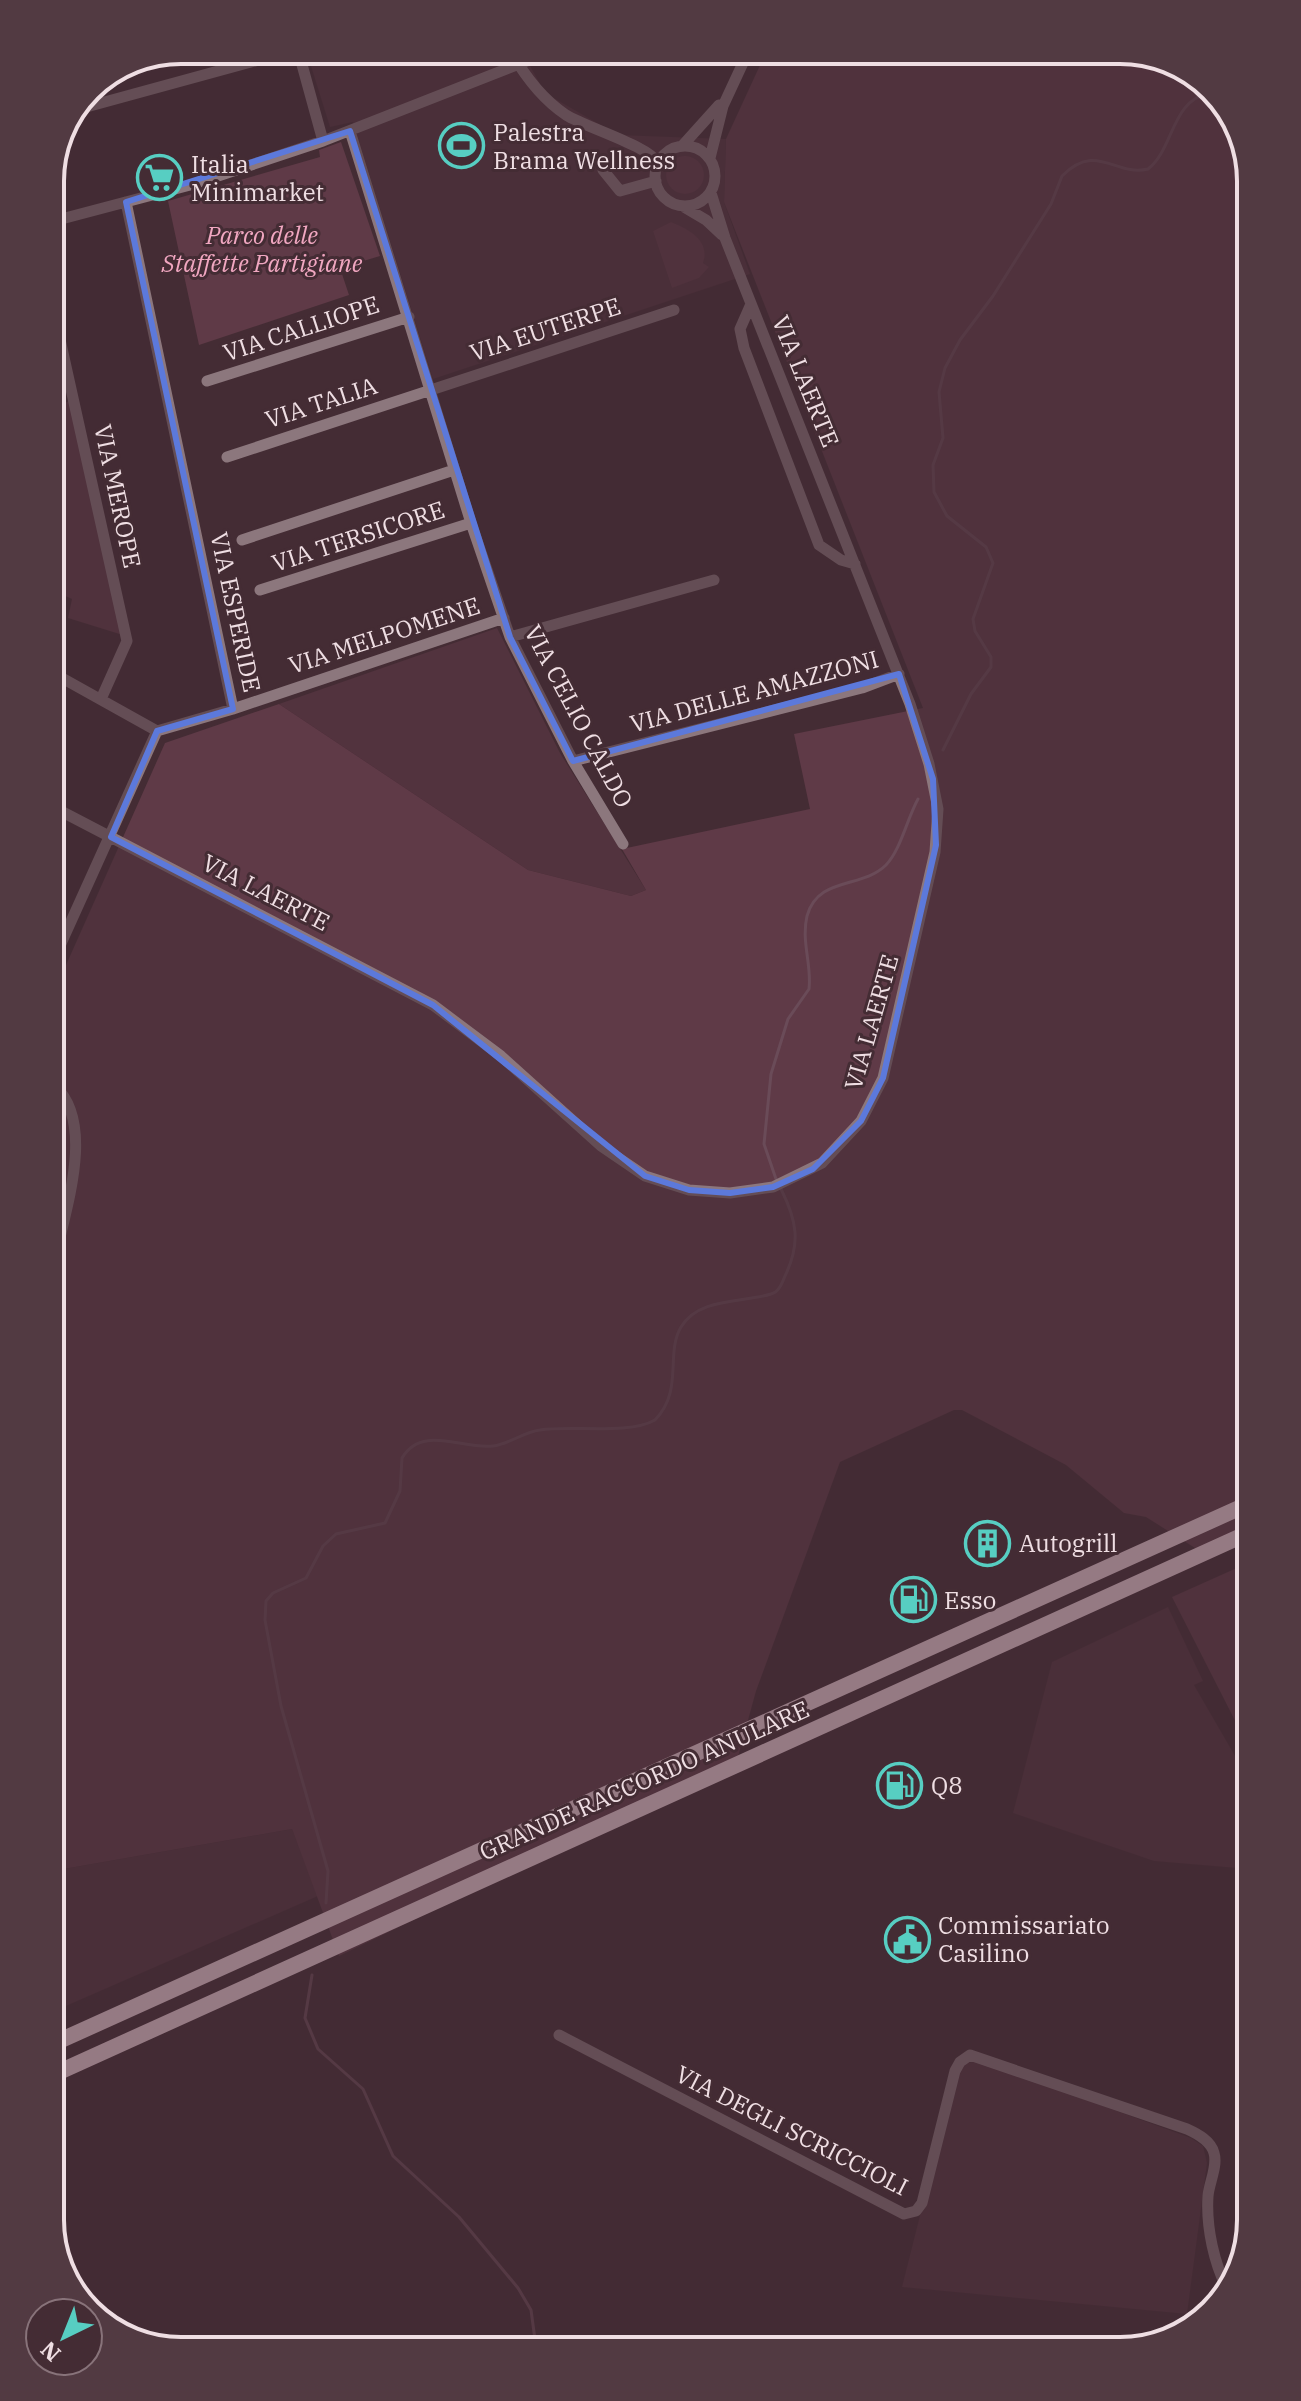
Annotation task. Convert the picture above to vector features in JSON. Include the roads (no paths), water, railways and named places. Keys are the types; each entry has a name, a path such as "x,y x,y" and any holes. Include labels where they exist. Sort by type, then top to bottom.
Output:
{"highway":[{"name":"GRANDE RACCORDO ANULARE","path":"64,2039 1237,1509"},
{"name":"GRANDE RACCORDO ANULARE","path":"64,2070 1237,1538"}],"street":[{"path":"92,105 245,64"},
{"path":"301,64 323,141"},
{"path":"64,218 323,141 524,64"},
{"path":"710,158 729,91 742,64"},
{"path":"519,66 537,90 562,112 606,136 647,151 658,163"},
{"path":"683,145 729,91"},
{"name":"VIA CELIO CALDO","path":"350,131 454,470 510,637 573,761 623,844"},
{"path":"683,145 699,148 710,158 716,175 711,193 698,203 681,206 666,199 656,181 658,163 668,150 683,145"},
{"path":"603,170 620,191 630,191 656,181"},
{"name":"VIA LAERTE","path":"64,813 433,1005 484,1042 593,1139 639,1172 698,1192 758,1190 795,1178 837,1149 861,1121 877,1092 899,1019 935,852 938,821 933,779 899,674 725,238 711,193"},
{"name":"VIA ESPERIDE","path":"126,202 233,709 157,731"},
{"name":"VIA LAERTE","path":"681,206 706,220 725,238"},
{"path":"751,304 740,329 744,348 819,545 841,560 855,564"},
{"name":"VIA EUTERPE","path":"430,390 674,310"},
{"name":"VIA CALLIOPE","path":"207,381 409,317"},
{"name":"VIA MEROPE","path":"64,355 127,641 101,699"},
{"name":"VIA TALIA","path":"227,457 430,390"},
{"path":"242,540 454,470"},
{"name":"VIA TERSICORE","path":"260,590 471,523"},
{"path":"510,637 714,580"},
{"name":"VIA MELPOMENE","path":"233,709 504,618"},
{"name":"VIA DELLE AMAZZONI","path":"573,761 862,688 899,674"},
{"path":"64,679 157,731 111,837 64,928"},
{"path":"64,1096 68,1100 78,1147 64,1215"},
{"name":"VIA DEGLI SCRICCIOLI","path":"559,2035 904,2214 914,2213 920,2206 955,2071 970,2055 1187,2129 1203,2138 1214,2150 1209,2219 1217,2265 1222,2277"}],"waterway":[{"path":"943,750 971,694 991,667 991,657 975,631 973,619 993,563 986,547 947,516 934,492 933,465 943,438 939,392 945,368 960,340 993,296 1051,204 1062,176 1086,161 1106,162 1126,169 1148,169 1163,150 1180,115 1200,96"},
{"path":"777,1182 764,1144 771,1074 788,1019 809,989 805,935 807,916 821,895 886,865 896,851 918,799"},
{"path":"326,1903 328,1871 281,1706 265,1620 266,1601 273,1593 306,1578 323,1546 336,1534 385,1523 400,1491 402,1458 420,1442 432,1440 493,1446 540,1430 630,1427 655,1420 669,1397 676,1338 689,1317 710,1306 771,1294 781,1284 795,1242 794,1222 781,1189"},
{"path":"312,1975 305,2018 318,2049 363,2089 393,2156 459,2217 518,2288 531,2310 535,2337"}],"place":[{"name":"Palestra Brama Wellness","path":"462,146"},
{"name":"Italia Minimarket","path":"160,178"},
{"name":"Autogrill","path":"988,1543"},
{"name":"Esso","path":"913,1600"},
{"name":"Q8","path":"900,1785"},
{"name":"Commissariato Casilino","path":"907,1939"}],"park label":[{"name":"Parco delle Staffette Partigiane","path":"262,249"}]}
